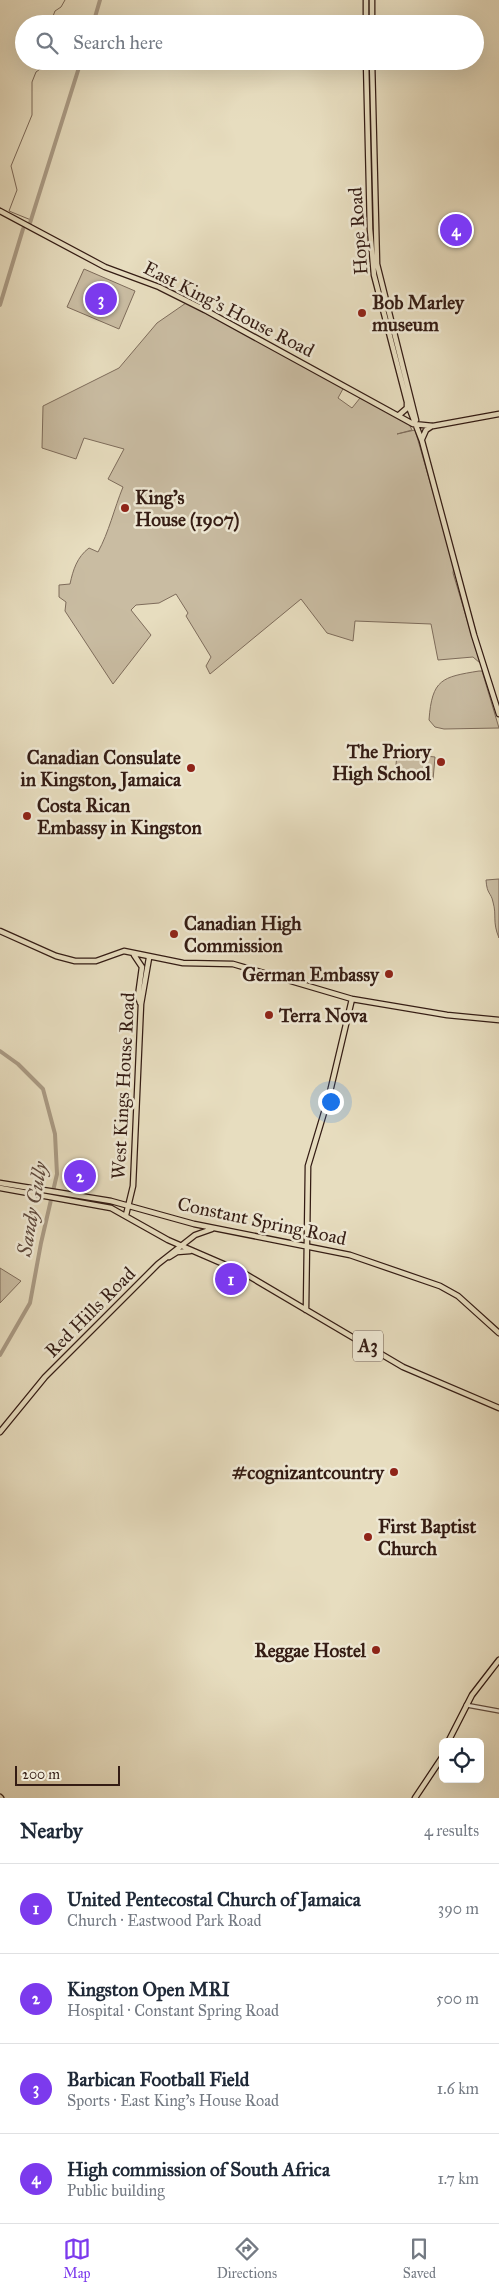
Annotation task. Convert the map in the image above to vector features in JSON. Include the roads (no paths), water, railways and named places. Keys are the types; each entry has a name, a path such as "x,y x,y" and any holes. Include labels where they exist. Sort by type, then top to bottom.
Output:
{"main road":[{"path":"366,0 366,15"},
{"path":"372,0 372,15"},
{"name":"Hope Road","path":"366,70 374,275 407,402 422,441 474,635 499,714"},
{"name":"Hope Road","path":"372,70 377,264 416,413 416,424"},
{"name":"East King's House Road","path":"0,210 105,267 159,287 205,310 416,424 433,426 499,414"},
{"path":"398,415 407,408 407,402"},
{"path":"422,441 423,433 433,426"},
{"path":"0,931 22,939 56,956 75,961 96,961 119,951 183,963 238,965 352,999 467,1018 499,1020"},
{"path":"132,953 142,967 138,996 141,1004"},
{"name":"West Kings House Road","path":"126,1215 130,1205 133,1186 141,1004 149,958"},
{"path":"306,1310 308,1166 329,1096 352,999"},
{"name":"Constant Spring Road","path":"0,1182 130,1205 213,1228 350,1255 440,1286 458,1296 499,1333"},
{"path":"91,1197 126,1201 133,1186"},
{"name":"A3","path":"0,1188 100,1205 126,1215 168,1240 242,1272 403,1367 499,1408"},
{"name":"Red Hills Road","path":"0,1432 45,1377 172,1251 195,1235 213,1228"},
{"path":"164,1261 171,1246 168,1240"},
{"path":"164,1261 177,1252 184,1251 204,1254"},
{"path":"450,1738 466,1706 499,1660"},
{"path":"415,1798 439,1762"}],"street":[{"path":"466,1706 499,1712"}],"waterway":[{"path":"53,15 65,0"},
{"path":"96,15 100,0"},
{"path":"31,220 9,211 17,190 11,166 32,115 32,82 39,70"},
{"path":"30,223 78,70"},
{"path":"0,305 23,229"},
{"name":"Sandy Gully","path":"0,1051 18,1064 43,1089 55,1134 57,1174 41,1243 30,1303 0,1355"}],"place":[{"name":"High commission of South Africa","path":"456,230"},
{"name":"Barbican Football Field","path":"101,299"},
{"name":"Bob Marley museum","path":"362,313"},
{"name":"King's House (1907)","path":"125,508"},
{"name":"The Priory High School","path":"441,762"},
{"name":"Canadian Consulate in Kingston, Jamaica","path":"191,768"},
{"name":"Costa Rican Embassy in Kingston","path":"27,816"},
{"name":"Canadian High Commission","path":"174,934"},
{"name":"German Embassy","path":"389,974"},
{"name":"Terra Nova","path":"269,1015"},
{"name":"Kingston Open MRI","path":"80,1176"},
{"name":"United Pentecostal Church of Jamaica","path":"231,1279"},
{"name":"#cognizantcountry","path":"394,1472"},
{"name":"First Baptist Church","path":"368,1537"},
{"name":"Reggae Hostel","path":"376,1650"}]}
